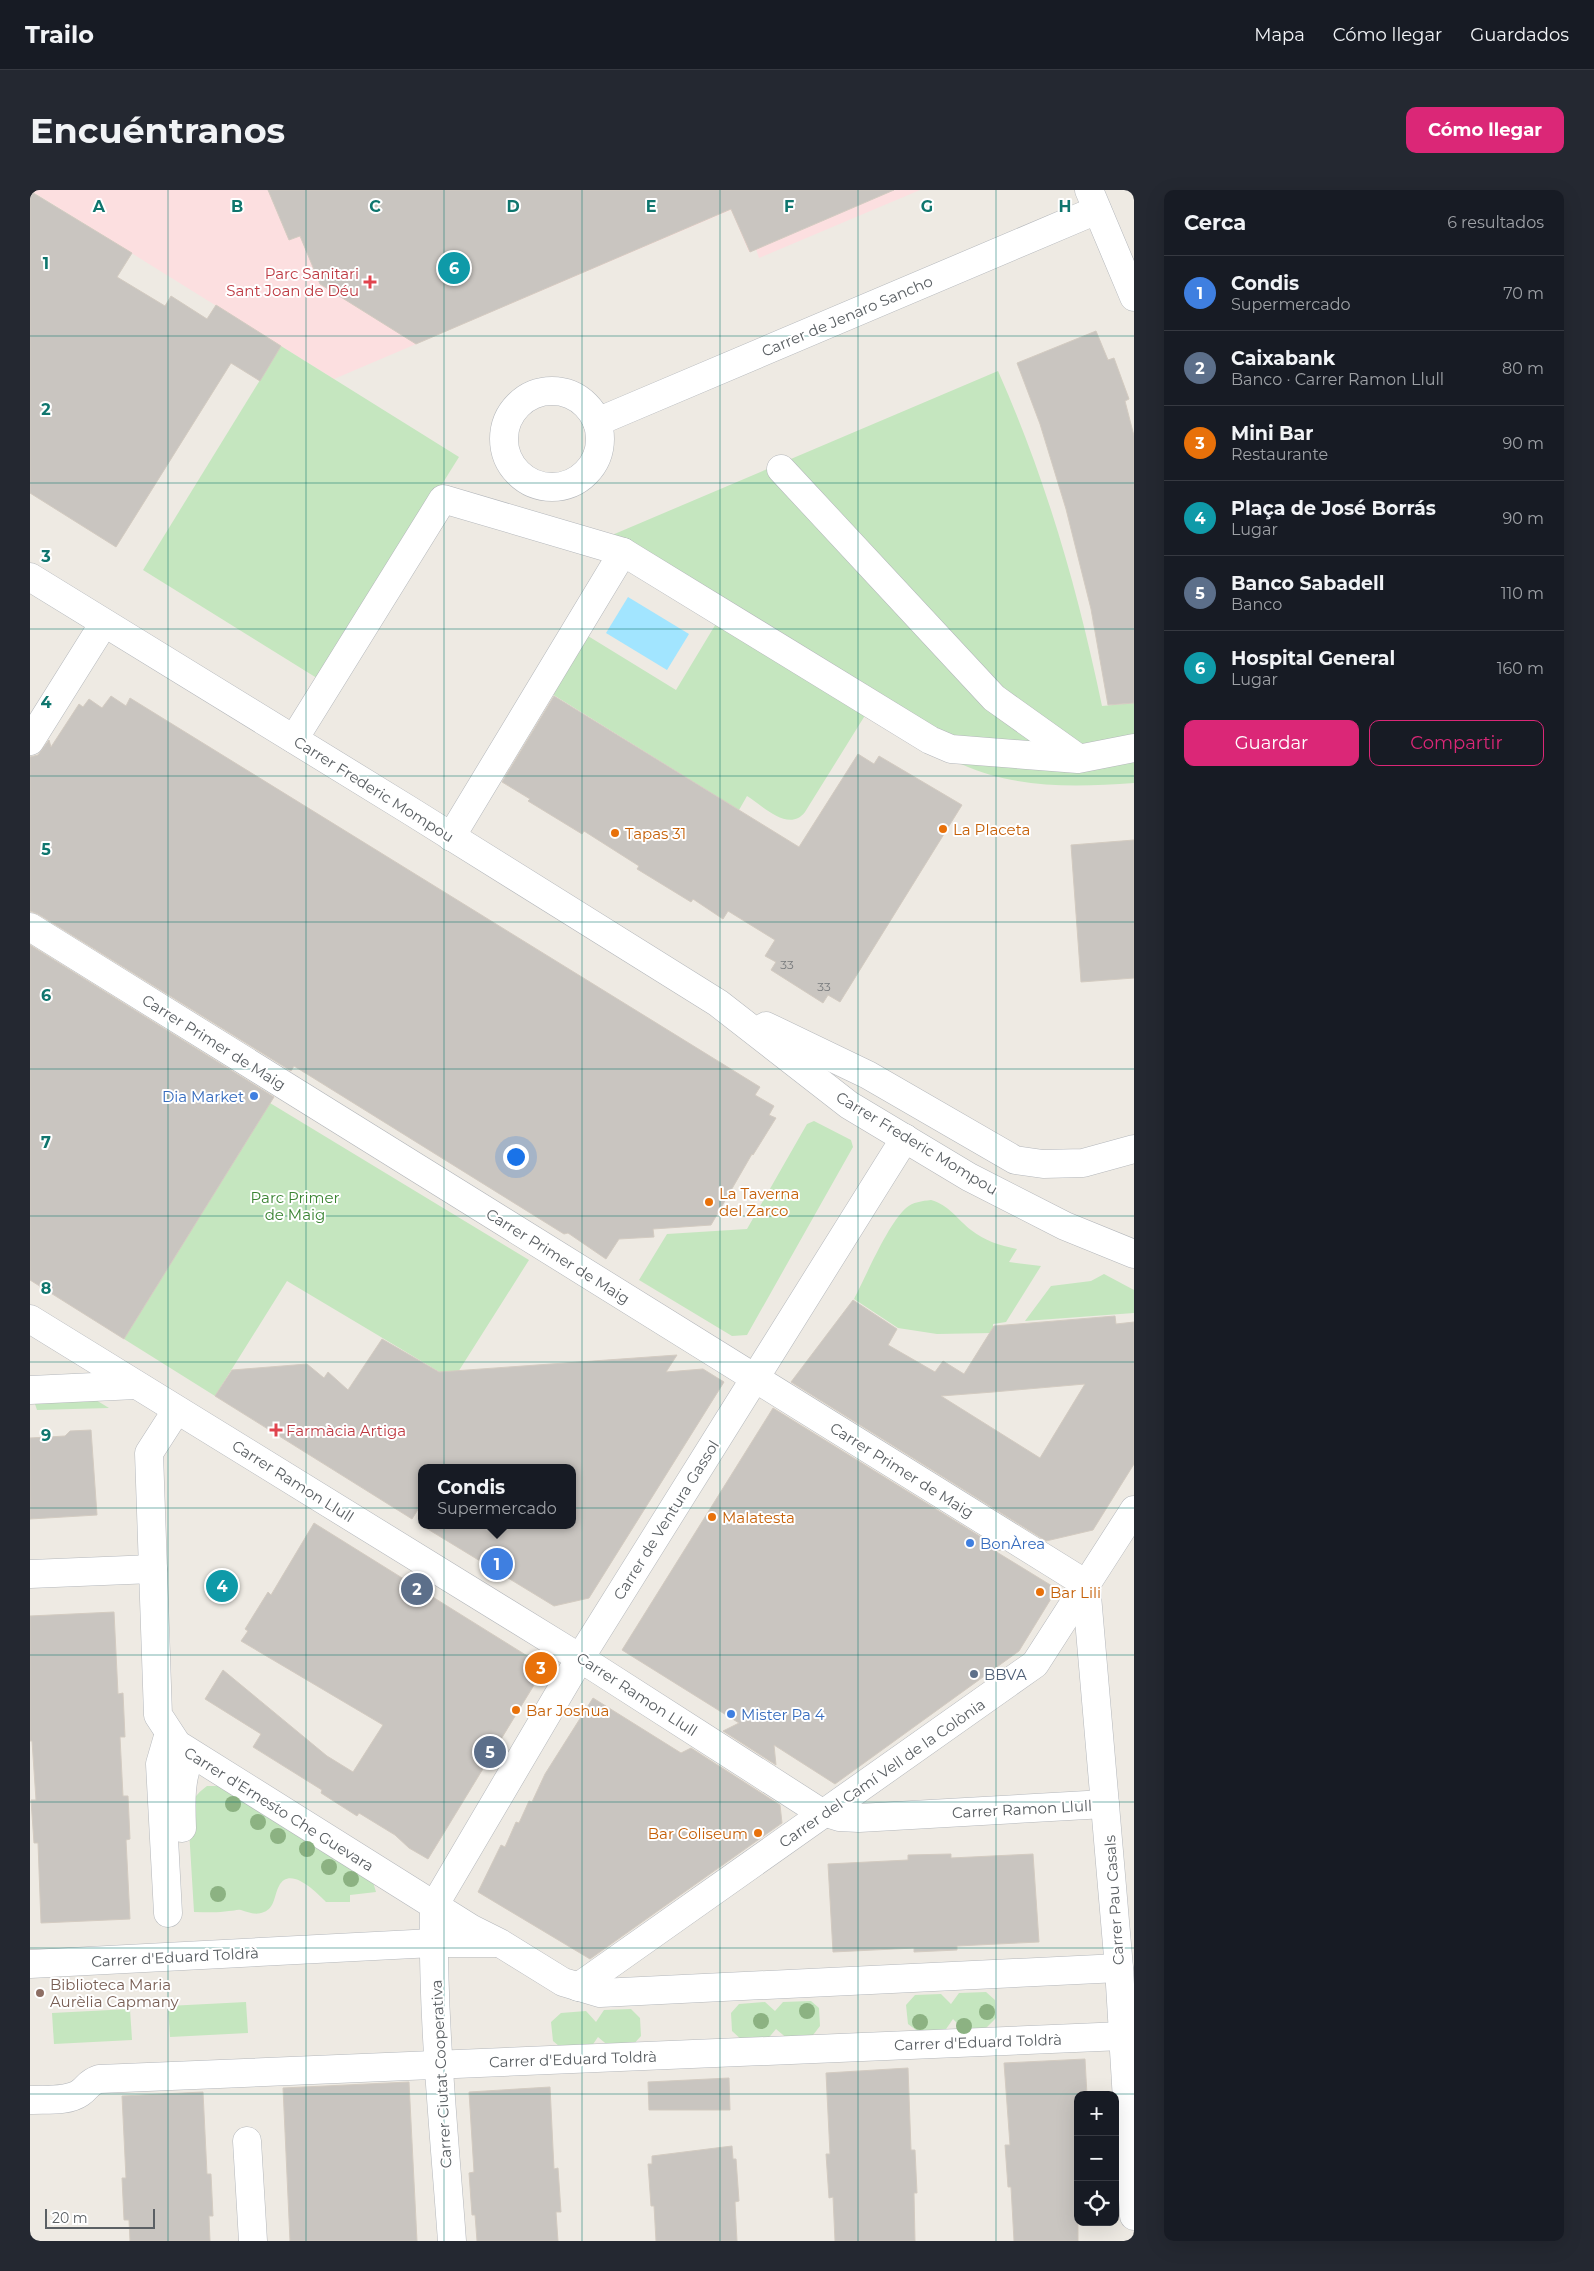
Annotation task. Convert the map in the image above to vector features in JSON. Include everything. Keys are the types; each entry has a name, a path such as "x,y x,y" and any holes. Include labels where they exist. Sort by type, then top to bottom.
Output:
{"street":[{"path":"1093,200 1134,297"},
{"name":"Carrer de Jenaro Sancho","path":"597,422 1093,200"},
{"path":"781,469 994,698 1078,758"},
{"path":"294,739 443,499 623,552 930,740 952,749 1078,758 1134,748"},
{"path":"451,837 623,552"},
{"name":"Carrer Frederic Mompou","path":"30,577 718,1003 849,1105 969,1176 1038,1212 1134,1254"},
{"path":"30,741 104,622"},
{"name":"Carrer Primer de Maig","path":"30,927 1086,1584"},
{"name":"Carrer Frederic Mompou","path":"718,1003 868,1075 1015,1160 1043,1164 1083,1163 1134,1149"},
{"name":"Carrer de Ventura Gassol","path":"434,1906 580,1658 905,1138"},
{"name":"Carrer Ramon Llull","path":"30,1319 176,1411 580,1658 817,1810 838,1817 859,1818 1105,1804"},
{"path":"30,1390 136,1385"},
{"name":"Carrer d'Ernesto Che Guevara","path":"176,1411 149,1453 158,1715 168,1733 177,1744 191,1754 434,1906 500,1943 563,1982 578,1986"},
{"name":"Carrer del Camí Vell de la Colònia","path":"578,1986 1035,1664 1134,1510"},
{"path":"30,1574 153,1568"},
{"name":"Carrer Pau Casals","path":"1086,1584 1119,1968 1134,2216"},
{"path":"168,1733 160,1764 177,1913 180,1793 186,1766 191,1754"},
{"name":"Carrer Ciutat Cooperativa","path":"434,1906 433,1943 439,2065 452,2241"},
{"name":"Carrer d'Eduard Toldrà","path":"30,1964 433,1943 500,1943"},
{"path":"578,1986 600,1993 619,1993 1119,1968"},
{"name":"Carrer d'Eduard Toldrà","path":"30,2100 70,2098 82,2092 89,2082 99,2080 1123,2036"},
{"path":"247,2141 253,2241"}],"shaded area":[{"name":"Parc Sanitari Sant Joan de Déu","path":"30,190 920,190 759,258 756,249 749,252 731,210 334,379"}],"green space":[{"path":"281,346 459,457 320,680 143,570"},
{"path":"998,371 1046,494 1071,578 1102,706 1134,703 1134,783 1068,785 1024,782 1003,778 982,772 949,758 869,709 805,812 799,818 784,819 776,816 747,796 739,810 552,694 588,636 676,690 720,617 598,541"},
{"name":"Parc Primer de Maig","path":"270,1103 529,1260 453,1380 287,1281 215,1396 124,1339"},
{"path":"814,1121 851,1140 853,1147 747,1335 732,1336 639,1280 667,1234 747,1229 807,1124"},
{"path":"931,1200 943,1205 971,1230 987,1240 1017,1249 1009,1262 1041,1266 1006,1322 993,1324 993,1333 937,1334 898,1328 854,1299 885,1238 899,1216 912,1204"},
{"path":"1104,1274 1134,1290 1134,1313 1025,1321 1051,1286 1091,1281"},
{"path":"81,1391 109,1408 37,1410 32,1395"},
{"path":"207,1786 219,1786 373,1882 376,1892 350,1895 350,1902 326,1902 310,1887 296,1879 290,1878 284,1880 279,1886 270,1908 264,1912 255,1914 238,1910 194,1912 188,1813 195,1798"},
{"path":"986,1992 995,2000 996,2018 984,2030 965,2031 953,2019 944,2032 920,2033 908,2024 906,2005 915,1995 941,1994 951,2004 959,1993"},
{"path":"811,2001 819,2008 820,2026 810,2039 789,2040 776,2029 766,2041 744,2042 732,2031 731,2013 739,2004 765,2002 775,2011 783,2002"},
{"path":"246,2002 248,2033 170,2037 168,2006"},
{"path":"130,2009 132,2040 54,2044 52,2013"},
{"path":"631,2009 640,2018 641,2036 630,2048 611,2048 598,2037 589,2050 565,2051 553,2041 551,2022 561,2013 586,2011 596,2022 604,2010"}],"water":[{"path":"628,597 689,634 667,670 606,633"}],"building":[{"name":"Parc Sanitari Sant Joan de Déu","path":"268,190 894,190 750,252 731,209 416,344 320,284 300,236 289,240"},
{"path":"30,191 132,253 117,277 165,306 171,296 207,319 216,305 281,346 260,381 231,363 116,547 30,493"},
{"path":"1096,331 1108,360 1114,358 1129,399 1125,401 1134,436 1134,703 1108,705 1091,609 1066,509 1040,424 1017,363"},
{"path":"111,696 126,706 130,698 760,1087 755,1095 774,1106 769,1115 776,1118 752,1154 711,1225 653,1229 654,1237 619,1239 606,1259 568,1233 564,1234 294,1066 291,1071 38,914 30,911 30,757 38,755 49,740 51,747 79,704 83,707 89,699 102,708"},
{"path":"554,696 799,847 858,754 874,764 879,756 962,805 840,1002 828,995 823,1003 771,970 776,962 765,956 775,940 728,911 723,919 693,899 691,902 637,869 639,866 584,831 582,834 528,801 530,799 502,782"},
{"path":"1134,840 1134,978 1081,982 1071,845"},
{"path":"30,945 274,1097 124,1339 30,1280"},
{"path":"853,1300 897,1329 888,1345 935,1372 943,1361 964,1374 994,1326 1115,1316 1116,1324 1134,1322 1134,1464 1093,1530 1046,1541 791,1382","holes":["1085,1384 1040,1458 941,1396"]},
{"path":"382,1339 439,1372 677,1355 666,1372 703,1369 724,1382 589,1598 554,1606 428,1529 576,1529 576,1464 418,1464 418,1509 412,1519 215,1396 232,1370 307,1364 324,1378 328,1372 348,1390"},
{"path":"773,1408 1002,1550 995,1551 1057,1589 1019,1651 835,1784 774,1745 776,1765 723,1731 739,1723 622,1650"},
{"path":"91,1430 97,1515 30,1519 30,1438 65,1436 70,1431"},
{"path":"314,1523 545,1667 428,1859 409,1848 395,1835 359,1813 357,1816 321,1793 322,1790 253,1747 261,1734 205,1699 223,1670 327,1756 353,1772 383,1725 241,1641 248,1631 245,1629 268,1592 271,1595"},
{"path":"114,1612 118,1694 123,1693 125,1737 120,1737 123,1796 128,1796 130,1839 126,1840 130,1919 41,1923 38,1843 34,1843 31,1800 36,1800 32,1741 30,1741 30,1616"},
{"path":"593,1698 681,1753 691,1748 780,1805 782,1823 590,1959 478,1892 501,1845 505,1847 516,1822 519,1823 529,1801 532,1802 545,1774"},
{"path":"951,1854 951,1858 1033,1854 1039,1942 957,1946 957,1950 914,1952 914,1948 833,1952 828,1864 908,1860 908,1855"},
{"path":"1085,2059 1087,2091 1074,2091 1074,2226 1078,2226 1078,2241 1014,2241 1011,2187 1008,2187 1005,2145 1010,2145 1004,2063"},
{"path":"908,2068 911,2150 915,2150 917,2193 914,2193 915,2241 835,2241 833,2197 829,2198 826,2154 830,2154 826,2073"},
{"path":"729,2078 730,2110 649,2110 648,2082"},
{"path":"409,2082 417,2241 290,2241 283,2088"},
{"path":"550,2087 554,2169 558,2168 561,2212 556,2212 558,2241 477,2241 475,2215 472,2215 469,2173 474,2172 469,2092"},
{"path":"203,2092 207,2174 211,2174 213,2216 209,2216 210,2241 130,2241 129,2220 124,2220 122,2178 126,2178 122,2096"},
{"path":"732,2146 733,2159 736,2159 739,2201 735,2202 737,2241 656,2241 654,2206 651,2206 648,2164 652,2164 652,2156"}],"place":[{"name":"Hospital General","path":"454,268"},
{"name":"Parc Sanitari Sant Joan de Déu","path":"370,282"},
{"name":"La Placeta","path":"943,829"},
{"name":"Tapas 31","path":"615,833"},
{"name":"Dia Market","path":"254,1096"},
{"name":"La Taverna del Zarco","path":"709,1202"},
{"name":"Farmàcia Artiga","path":"276,1430"},
{"name":"Malatesta","path":"712,1517"},
{"name":"BonÀrea","path":"970,1543"},
{"name":"Condis","path":"497,1564"},
{"name":"Plaça de José Borrás","path":"222,1586"},
{"name":"Caixabank","path":"417,1589"},
{"name":"Bar Lili","path":"1040,1592"},
{"name":"Mini Bar","path":"541,1668"},
{"name":"BBVA","path":"974,1674"},
{"name":"Bar Joshua","path":"516,1710"},
{"name":"Mister Pa 4","path":"731,1714"},
{"name":"Banco Sabadell","path":"490,1752"},
{"name":"Bar Coliseum","path":"758,1833"},
{"name":"Biblioteca Maria Aurèlia Capmany","path":"40,1993"}]}
